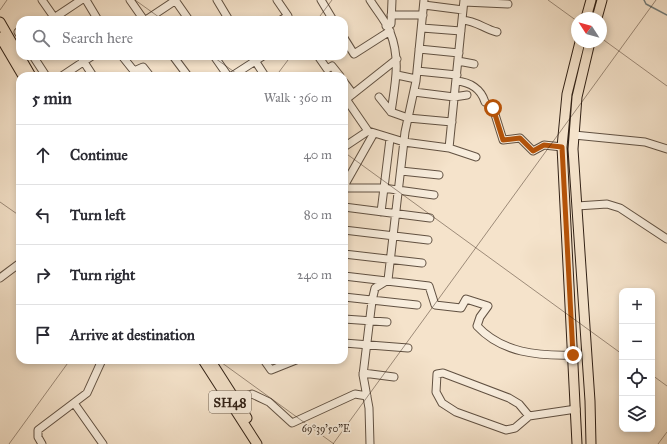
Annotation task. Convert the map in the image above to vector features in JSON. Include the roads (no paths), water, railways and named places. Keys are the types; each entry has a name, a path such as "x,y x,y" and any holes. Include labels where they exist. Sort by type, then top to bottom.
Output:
{"main road":[{"path":"588,12 591,0"},
{"path":"599,12 602,0"},
{"path":"0,22 16,43"},
{"path":"0,37 21,72"},
{"path":"577,444 562,147 567,94 578,48"},
{"path":"589,48 577,97 574,135 577,206 590,401 591,444"},
{"path":"23,60 28,72"},
{"name":"SH48","path":"206,364 257,444"},
{"name":"SH48","path":"213,364 264,444"}],"street":[{"path":"42,0 52,16"},
{"path":"58,16 81,0"},
{"path":"86,0 96,16"},
{"path":"130,0 142,16"},
{"path":"151,16 175,0 186,16"},
{"path":"217,0 227,16"},
{"path":"277,0 288,16"},
{"path":"370,0 388,29 397,59 397,75 391,112"},
{"path":"348,44 354,54 388,29 391,24 392,0"},
{"path":"324,1 331,16"},
{"path":"449,148 464,1 508,4"},
{"path":"388,280 404,142 416,79 424,3 463,10"},
{"path":"392,15 423,15"},
{"path":"462,20 473,21 487,30 498,32"},
{"path":"422,28 461,31"},
{"path":"419,49 459,53"},
{"path":"348,98 397,59"},
{"path":"36,60 43,72"},
{"path":"67,72 81,60"},
{"path":"83,60 90,72"},
{"path":"125,60 134,71 143,68 146,72"},
{"path":"176,60 185,72"},
{"path":"217,60 225,72"},
{"path":"237,72 252,60"},
{"path":"255,60 263,72"},
{"path":"321,60 327,69 332,66 337,72"},
{"path":"458,62 474,64"},
{"path":"417,71 456,78 467,82 482,94 485,102"},
{"path":"397,75 416,79"},
{"path":"348,87 353,94"},
{"path":"414,92 454,97 467,95"},
{"path":"379,97 391,112 408,118 452,122"},
{"path":"348,104 371,132 404,142 449,148 476,158"},
{"path":"493,108 503,140 520,138 533,151 544,145 562,147"},
{"path":"348,145 371,132"},
{"path":"348,179 371,132"},
{"path":"574,135 645,142 667,149"},
{"path":"381,212 390,139"},
{"path":"401,171 439,175"},
{"path":"348,187 383,188 434,195"},
{"path":"577,206 607,204 620,208 667,239"},
{"path":"348,208 430,218"},
{"path":"348,230 428,240"},
{"path":"348,254 422,263"},
{"path":"0,278 16,266"},
{"path":"348,276 429,286 435,305 461,308 466,299 488,306 480,317 478,326 486,335 520,352 573,355"},
{"path":"370,444 367,396 363,373 369,321 375,288 388,280"},
{"path":"348,298 417,305"},
{"path":"348,319 387,322"},
{"path":"348,343 408,348"},
{"path":"42,444 38,437 38,430 87,393 100,364"},
{"path":"267,364 271,370 286,364"},
{"path":"363,373 394,377"},
{"path":"529,416 519,404 509,398 443,373 437,374 436,392 442,403 456,412 506,430 515,428 529,416 576,409"},
{"path":"235,399 252,394 269,402 292,423 355,394 367,396"},
{"path":"74,403 102,444"}],"waterway":[{"path":"644,0 646,4 667,15"}]}
